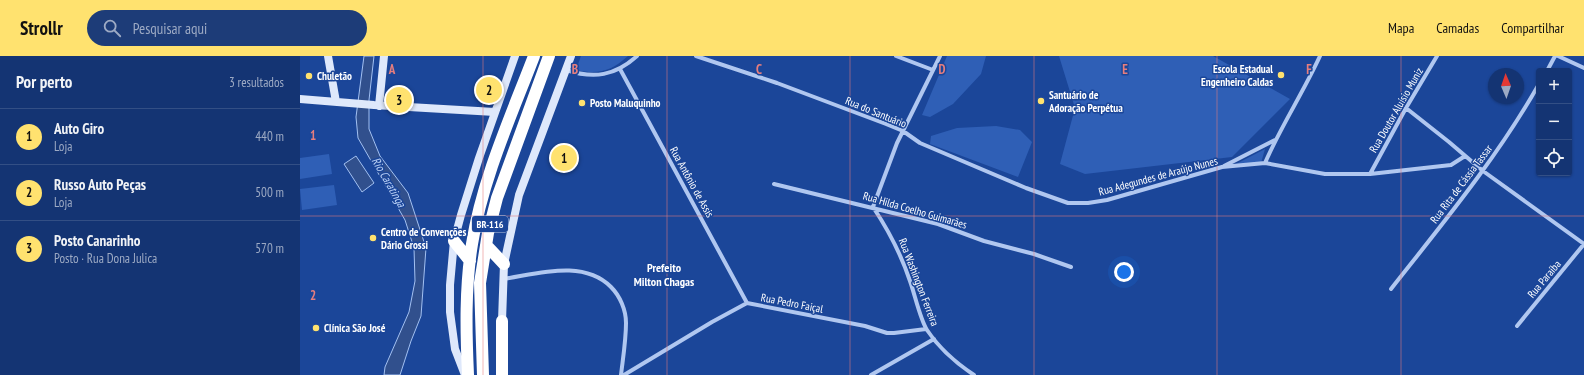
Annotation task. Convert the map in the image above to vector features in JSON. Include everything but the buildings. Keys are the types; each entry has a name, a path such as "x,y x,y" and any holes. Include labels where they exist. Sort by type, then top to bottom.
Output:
{"highway":[{"name":"BR-116","path":"467,375 466,333 470,261 477,219 489,179 534,56"},
{"name":"BR-116","path":"483,375 480,283 486,245 497,198 549,56"},
{"path":"454,241 470,261"},
{"path":"486,245 504,264"},
{"path":"466,333 492,329 502,321"},
{"path":"502,321 502,375"}],"main road":[{"path":"328,56 336,102"},
{"path":"376,106 384,56"},
{"path":"467,375 454,350 450,312 450,285 454,241 494,112 515,56"},
{"path":"502,321 502,279 504,264 519,195 571,56"},
{"path":"300,99 376,106 494,112"}],"street":[{"path":"566,70 593,76 605,74 620,69 637,56"},
{"name":"Rua do Santuário","path":"696,56 777,83 903,131 920,143 1026,188 1068,203"},
{"path":"896,56 933,70"},
{"path":"873,207 897,143 940,56"},
{"path":"1265,163 1307,84 1320,56"},
{"name":"Rua Doutor Aluísio Muniz","path":"1370,174 1406,108 1437,56"},
{"path":"1549,68 1557,56 1584,68"},
{"name":"Rua Antônio de Assis","path":"620,69 748,303"},
{"name":"Rua Rita de Cássia Tassar","path":"1391,289 1483,172 1523,112 1536,89"},
{"path":"1406,108 1438,133 1483,172 1584,244"},
{"path":"1222,167 1276,140"},
{"name":"Rua Adegundes de Araújo Nunes","path":"1068,203 1088,203 1107,200 1222,167 1265,163 1325,174 1370,174 1451,165 1465,156"},
{"name":"Rua Hilda Coelho Guimarães","path":"774,184 938,224 984,241 1034,254 1071,267"},
{"name":"Rua Washington Ferreira","path":"873,207 890,233 900,254 926,329 959,365 974,375"},
{"name":"Rua Paraíba","path":"1517,326 1584,244"},
{"path":"502,279 568,270 581,271 594,275 607,283 616,292 622,304 626,322 621,375"},
{"name":"Rua Pedro Faiçal","path":"624,375 712,322 748,303 865,326 886,333 926,329"},
{"path":"871,375 934,339"}],"shaded area":[{"path":"581,56 628,56 610,68 598,72 591,72 576,70"},
{"path":"947,56 986,56 981,74 953,104 930,117 922,115"},
{"path":"1059,56 1213,56 1290,99 1232,157 1085,174 1060,164 1075,108"},
{"path":"996,126 1020,130 1032,142 1018,177 930,144 931,136 957,128"},
{"path":"1265,149 1261,163 1234,165"},
{"path":"329,154 332,174 300,179 300,158"},
{"path":"334,185 337,205 302,210 300,189"}],"water":[{"name":"Rio Caratinga","path":"364,56 374,56 369,100 369,129 380,156 408,193 426,248 421,316 400,375 384,375 385,367 409,312 415,281 414,248 405,220 358,138 356,117"},
{"path":"356,156 374,183 362,192 344,164"}],"place":[{"name":"Escola Estadual Engenheiro Caldas","path":"1281,75"},
{"name":"Chuletão","path":"309,76"},
{"name":"Russo Auto Peças","path":"489,90"},
{"name":"Posto Canarinho","path":"399,100"},
{"name":"Santuário de Adoração Perpétua","path":"1041,101"},
{"name":"Posto Maluquinho","path":"582,103"},
{"name":"Auto Giro","path":"564,158"},
{"name":"Centro de Convenções Dário Grossi","path":"373,238"},
{"name":"Clínica São José","path":"316,328"}],"district":[{"name":"Prefeito Milton Chagas","path":"664,274"}]}
